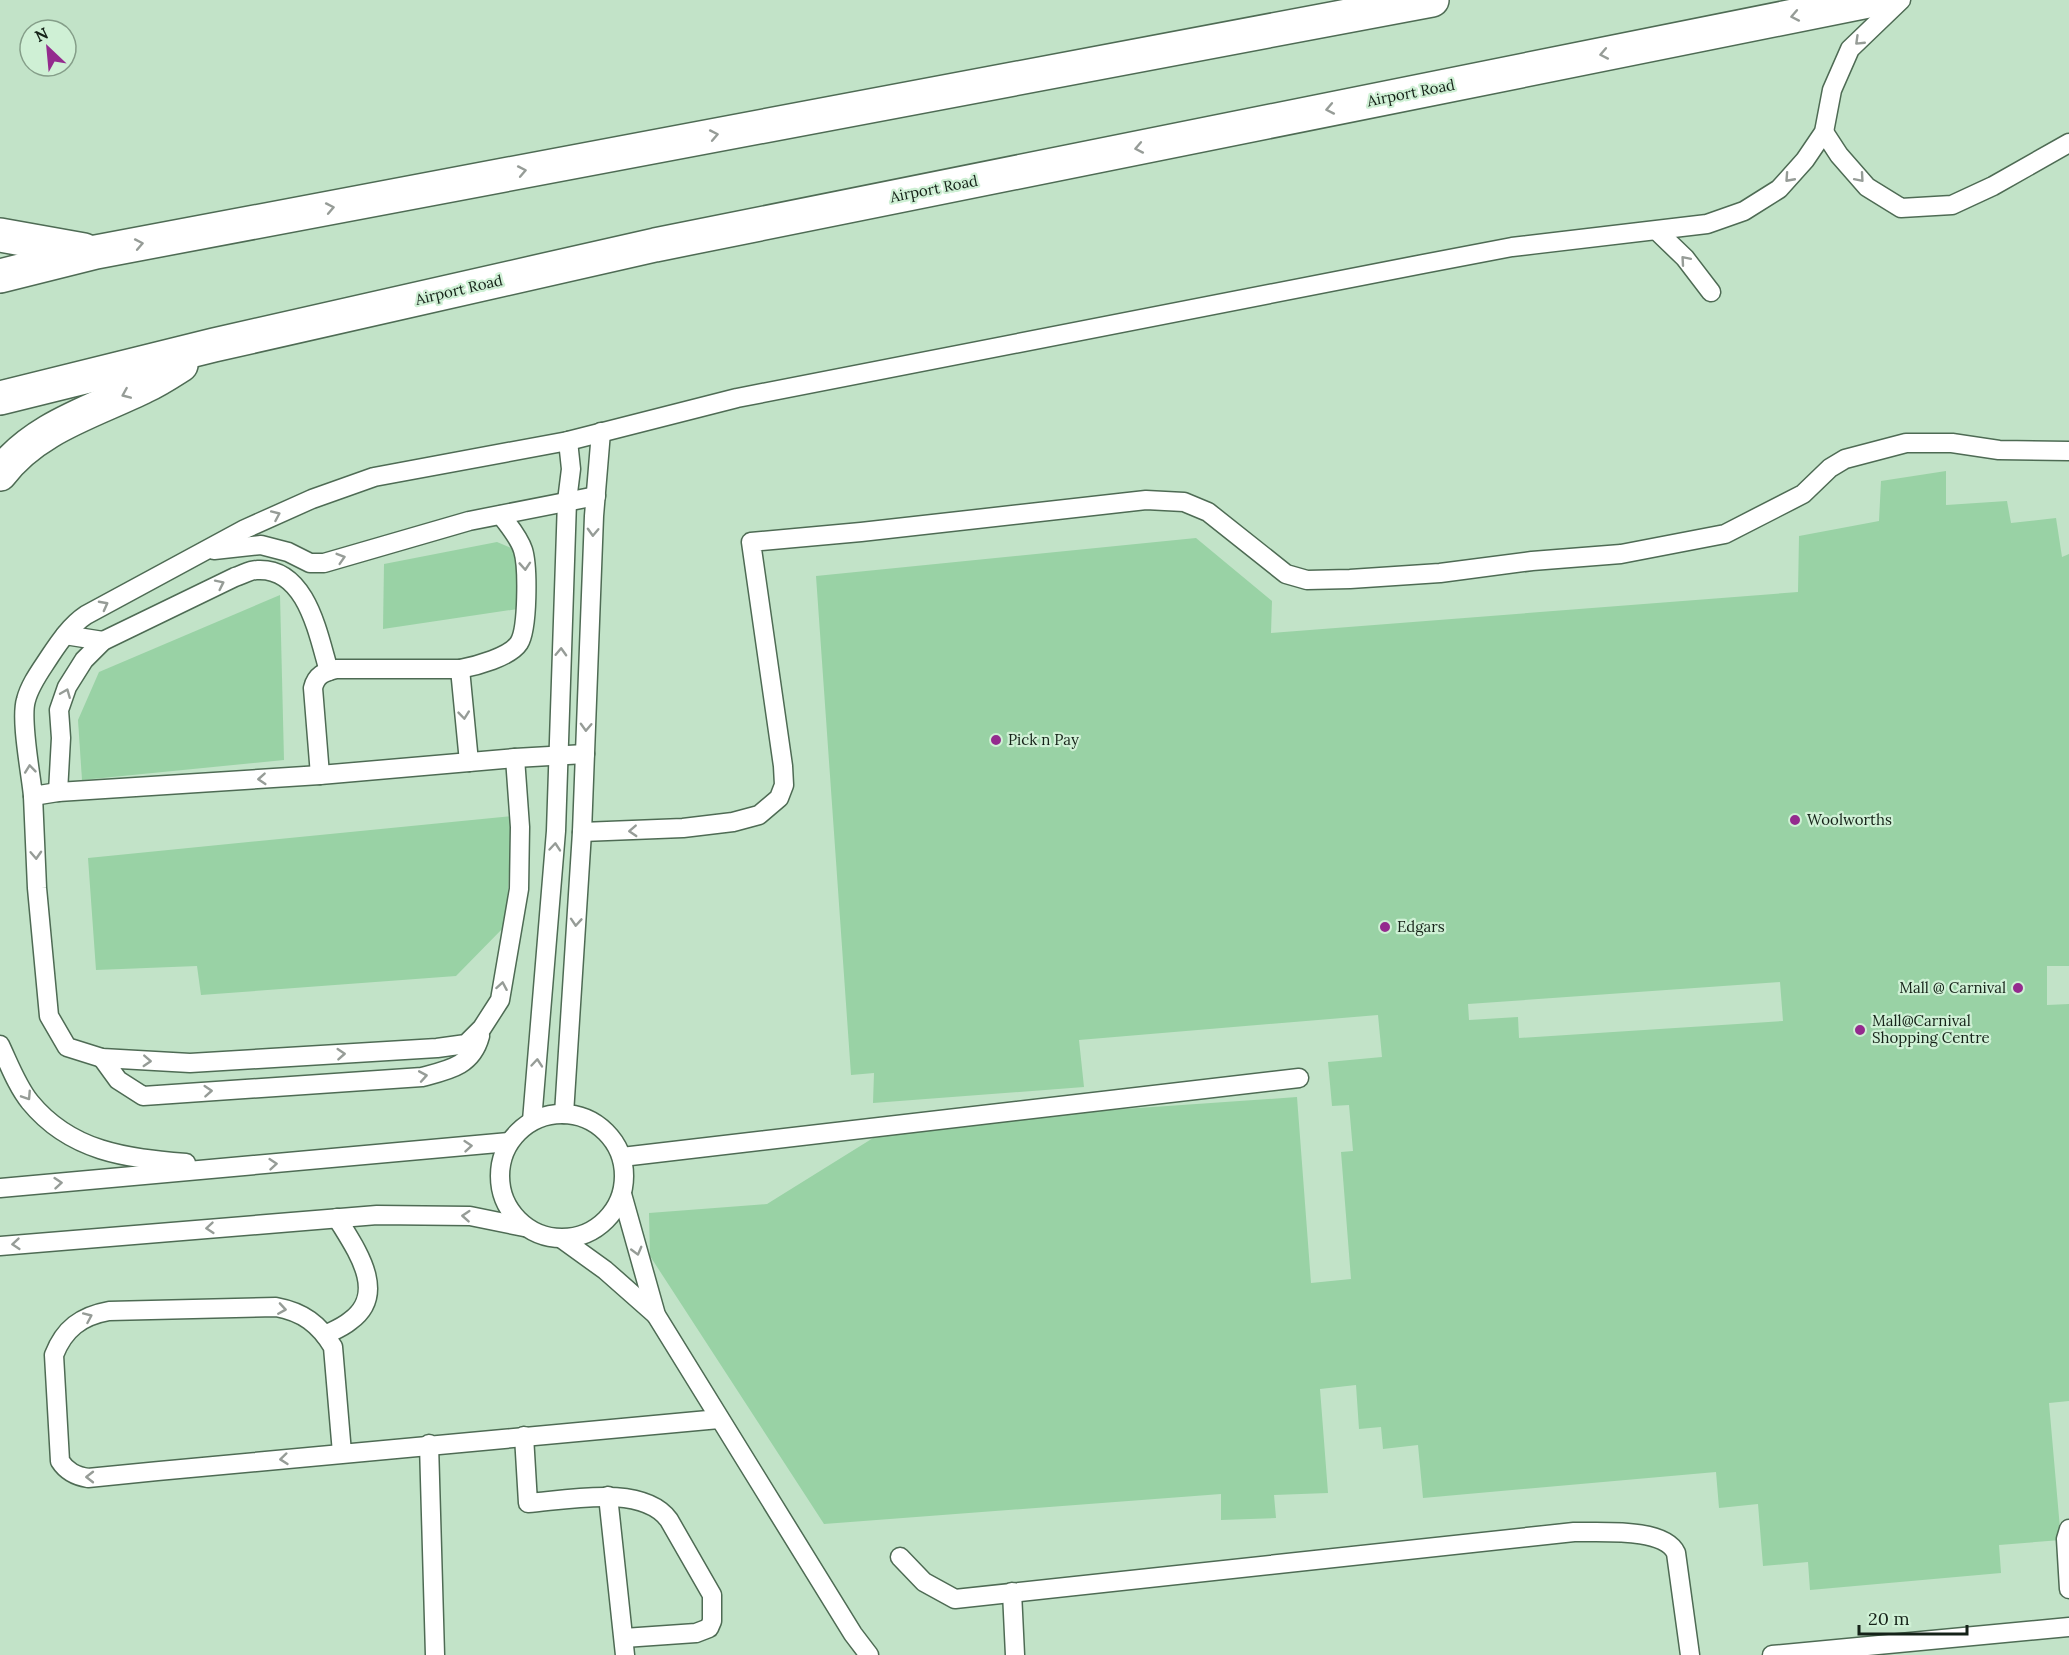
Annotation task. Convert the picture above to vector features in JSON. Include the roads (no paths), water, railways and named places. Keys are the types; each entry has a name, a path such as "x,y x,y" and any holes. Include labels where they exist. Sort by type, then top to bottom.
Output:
{"main road":[{"path":"0,276 96,252 1432,0"},
{"name":"Airport Road","path":"0,398 214,345 655,245 1873,0"},
{"path":"0,235 96,252"},
{"path":"0,474 10,460 28,446 71,419 146,386 214,345"}],"lane":[{"path":"515,758 520,827 519,889 500,1000 482,1028 466,1044 437,1048 190,1063 102,1058 68,1047 49,1016 25,702 34,681 65,635 86,615 245,529 312,499 374,477 568,441 737,398 1512,247 1707,224 1744,211 1779,189 1805,160 1824,132 1832,90 1850,49 1901,0"},
{"path":"1824,132 1839,155 1868,187 1901,208 1952,205 1993,186 2069,143"},
{"path":"1657,231 1684,258 1711,292"},
{"path":"564,1114 582,832 596,496 601,432"},
{"path":"532,1121 556,831 567,501 571,469 568,441"},
{"path":"582,832 683,828 733,822 759,815 779,798 784,785 751,542 1146,500 1184,502 1197,506 1247,542 1281,572 1294,577 1308,580 1350,579 1440,573 1532,561 1621,554 1725,534 1803,494 1830,468 1845,459 1906,443 1952,443 1999,450 2069,451"},
{"path":"203,552 261,545 288,552 310,563 324,563 457,524 596,496"},
{"path":"320,775 313,688 318,676 329,671 460,669 504,654 520,641 527,594 525,556 514,533 501,515"},
{"path":"58,792 61,738 59,710 67,687 84,660 104,641 235,577 256,570 286,576 297,588 310,610 329,671"},
{"path":"65,635 104,641"},
{"path":"460,669 469,762"},
{"path":"33,796 58,792 320,775 585,754"},
{"path":"102,1058 118,1080 143,1096 422,1077 457,1067 476,1050 482,1028"},
{"path":"0,1045 29,1101 55,1128 94,1148 132,1158 235,1167"},
{"path":"622,1157 1299,1078"},
{"path":"0,1246 377,1215 470,1216 524,1227 542,1236 562,1239 581,1236 599,1227 613,1213 622,1194 625,1175 622,1157 613,1140 600,1126 583,1117 564,1114 548,1115 532,1121 519,1130 509,1143 501,1160 498,1178 502,1197 511,1214 524,1227"},
{"path":"0,1188 509,1143"},
{"path":"622,1194 656,1315 853,1634 869,1655"},
{"path":"326,1335 351,1321 365,1306 368,1292 367,1275 337,1218"},
{"path":"562,1239 605,1270 656,1315"},
{"path":"342,1453 333,1347 326,1335 308,1317 276,1307 109,1311 92,1314 72,1326 58,1345 54,1355 59,1454 64,1467 70,1472 78,1477 88,1478 342,1453 429,1444 719,1419"},
{"path":"524,1436 528,1503 608,1496 651,1504 664,1512 712,1595 712,1621 709,1628 696,1633 624,1647 608,1496"},
{"path":"429,1444 435,1655"},
{"path":"2069,1529 2066,1539 2069,1589"},
{"path":"900,1557 924,1582 955,1599 1574,1532 1649,1535 1670,1544 1676,1552 1690,1655"},
{"path":"1012,1592 1015,1655"},
{"path":"1772,1655 2069,1627"}],"place":[{"name":"Pick n Pay","path":"996,740"},
{"name":"Woolworths","path":"1795,820"},
{"name":"Edgars","path":"1385,927"},
{"name":"Mall @ Carnival","path":"2018,988"},
{"name":"Mall@Carnival Shopping Centre","path":"1860,1030"}]}
